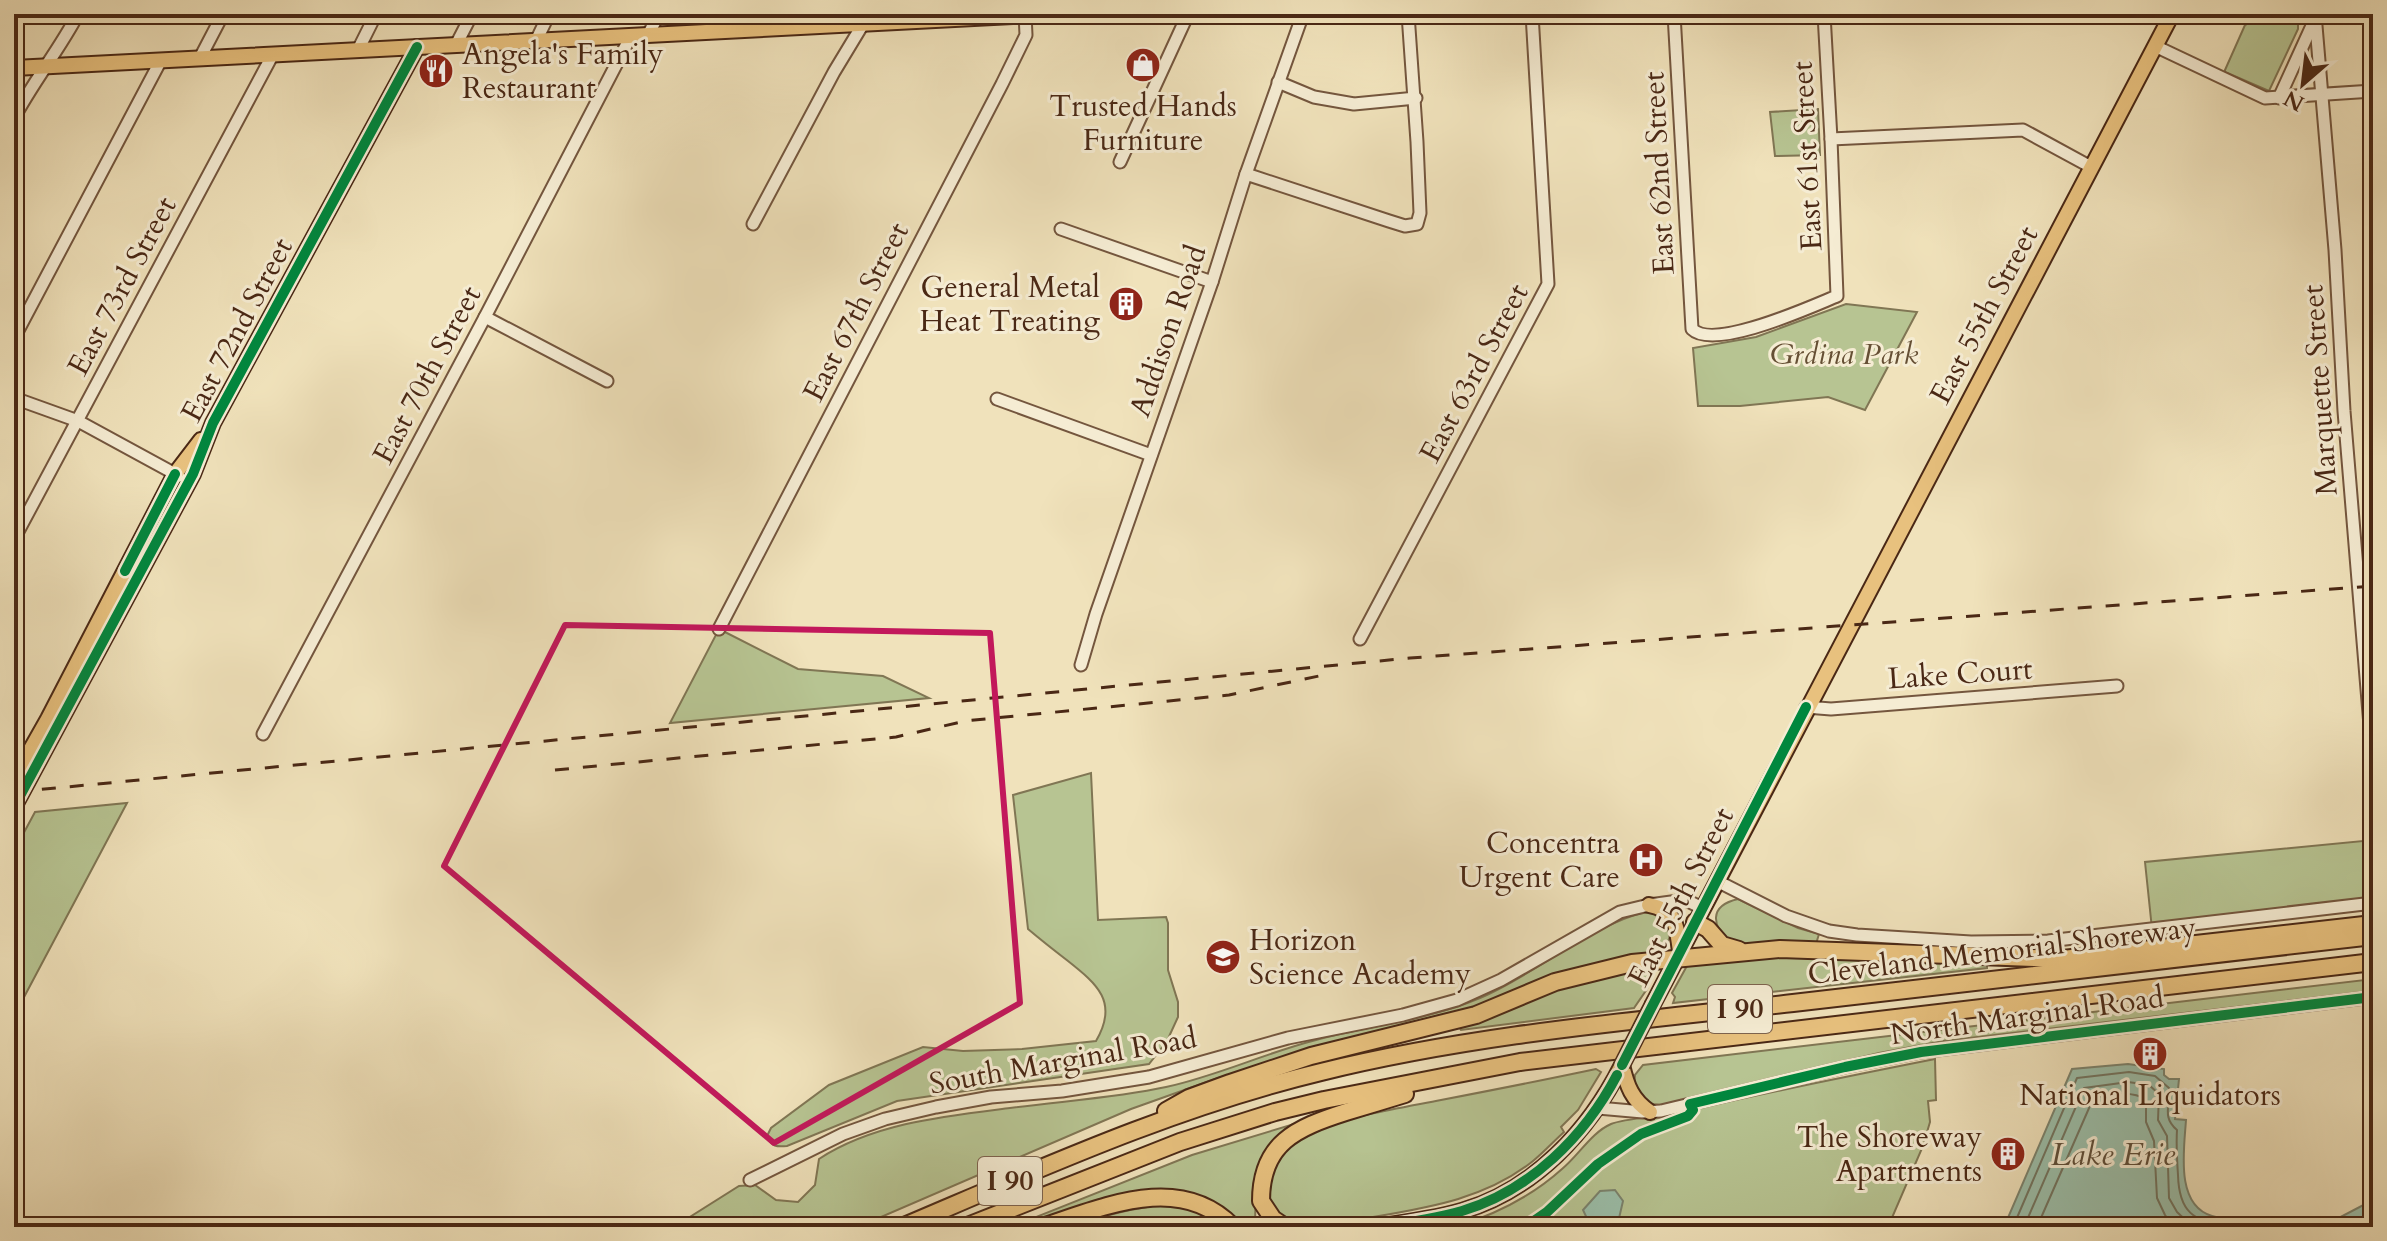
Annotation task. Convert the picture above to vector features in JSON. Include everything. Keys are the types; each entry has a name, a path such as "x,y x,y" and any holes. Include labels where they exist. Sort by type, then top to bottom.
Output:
{"highway":[{"path":"1698,915 1722,945 1744,951"},
{"path":"1118,1136 1189,1098 1311,1056 1476,1015 1555,982 1597,970 1678,955 1815,949 2017,959 2072,958 2373,924"},
{"name":"Cleveland Memorial Shoreway","path":"902,1227 1118,1136 1263,1088 1422,1050 1578,1027 2373,936"},
{"name":"Cleveland Memorial Shoreway","path":"965,1227 1180,1142 1275,1112 1520,1062 2373,962"},
{"path":"1259,1227 1262,1178 1269,1158 1298,1130 1319,1120 1478,1071"},
{"path":"1042,1227 1126,1202 1156,1197 1181,1197 1208,1207 1233,1227"},
{"path":"1261,1201 1273,1219 1285,1227"},
{"path":"1208,1207 1214,1218 1214,1227"}],"main road":[{"path":"14,68 648,35 824,20 863,24 893,18 1051,14"},
{"name":"East 55th Street","path":"1598,1108 2172,14"},
{"name":"East 72nd Street","path":"14,807 189,481 213,423 417,47"},
{"name":"East 72nd Street","path":"14,779 175,474 213,423"},
{"path":"1649,905 1665,909 1671,915 1676,926 1678,955"},
{"path":"1620,1070 1630,1094 1650,1112"},
{"path":"1376,1227 1460,1212 1490,1200 1545,1166 1568,1145 1598,1108"}],"street":[{"path":"14,118 78,14"},
{"path":"200,58 223,14"},
{"path":"358,50 376,14"},
{"path":"456,45 472,14"},
{"path":"536,41 549,14"},
{"path":"648,35 659,14"},
{"path":"1120,162 1188,14"},
{"name":"Addison Road","path":"1081,665 1303,14"},
{"path":"1246,174 1405,226 1417,224 1420,213 1416,98 1408,14"},
{"name":"East 63rd Street","path":"1360,639 1548,284 1532,14"},
{"name":"East 62nd Street","path":"1674,14 1692,329 1695,333 1703,334 1749,330 1837,296"},
{"name":"East 61st Street","path":"1824,14 1837,296"},
{"name":"East 67th Street","path":"719,629 1002,84 1026,35 1025,15"},
{"path":"2279,98 2316,15"},
{"name":"Marquette Street","path":"2316,15 2373,762"},
{"path":"753,224 863,24"},
{"name":"East 70th Street","path":"263,734 631,36"},
{"path":"2155,46 2265,98 2373,91"},
{"name":"East 73rd Street","path":"14,539 273,54"},
{"path":"14,338 161,60"},
{"path":"1278,82 1314,97 1354,104 1416,98"},
{"path":"1831,139 2023,130 2091,167"},
{"path":"1061,229 1212,282"},
{"path":"485,317 607,381"},
{"path":"14,398 78,421 189,481"},
{"path":"997,399 1151,455"},
{"name":"Lake Court","path":"1806,707 1831,709 2117,686"},
{"path":"1717,881 1799,922 1829,931 1971,942 2048,941 2373,903"},
{"name":"South Marginal Road","path":"750,1180 843,1134 885,1119 991,1097 1062,1091 1149,1077 1288,1038 1403,1015 1457,1000 1501,980 1615,915 1649,905 1686,900 1698,915"},
{"name":"North Marginal Road","path":"1598,1108 1650,1112 1921,1052 2373,997"}],"highlighted area":[{"path":"565,625 990,633 1020,1003 774,1143 444,866"}],"green space":[{"path":"2258,18 2298,19 2298,29 2269,91 2225,72 2245,25"},
{"path":"1818,109 1820,155 1775,156 1770,112"},
{"name":"Grdina Park","path":"1846,304 1917,312 1865,410 1828,397 1740,406 1698,406 1693,348 1756,337"},
{"path":"719,629 798,669 883,676 929,698 670,723"},
{"path":"1091,773 1098,920 1166,917 1168,923 1168,970 1178,1002 1178,1017 1167,1041 1149,1064 897,1101 787,1146 772,1144 767,1136 771,1128 829,1085 923,1047 963,1051 1022,1049 1096,1041 1105,1015 1102,995 1088,978 1028,929 1013,795"},
{"path":"127,803 14,1016 14,851 35,812"},
{"path":"2373,840 2373,903 2152,929 2145,862"},
{"path":"1738,899 1798,928 1819,934 1816,944 1730,944 1719,930 1716,917 1722,906"},
{"path":"1645,912 1667,917 1673,931 1664,949 1654,955 1582,967 1479,1007 1296,1054 1218,1078 1131,1109 858,1227 674,1227 739,1186 755,1185 776,1200 798,1202 815,1185 819,1159 840,1147 887,1129 961,1114 1166,1087 1316,1040 1459,1006 1501,988 1603,928"},
{"path":"1764,955 1987,962 1987,968 1673,1003 1675,997 1672,993 1688,964"},
{"path":"1645,968 1651,976 1647,989 1634,1008 1461,1030 1458,1025 1564,984"},
{"path":"2373,979 2373,991 1943,1041 1879,1053 1662,1105 1649,1104 1634,1088 1635,1075 1643,1065"},
{"path":"1935,1059 1936,1100 1928,1101 1930,1122 1923,1146 1888,1227 1455,1227 1498,1211 1538,1188 1611,1124"},
{"path":"1596,1069 1601,1072 1578,1110 1561,1127 1564,1132 1533,1161 1493,1186 1449,1202 1318,1227 1296,1227 1279,1219 1269,1207 1267,1193 1270,1177 1278,1162 1289,1148 1316,1129 1378,1112"},
{"path":"1294,1124 1256,1178 1255,1227 1242,1227 1178,1192 1023,1227 1011,1227 1192,1155"},
{"path":"1178,1205 1205,1212 1209,1227 1068,1227 1115,1213"}],"water":[{"name":"Lake Erie","path":"2128,1064 2164,1069 2164,1075 2169,1079 2179,1079 2175,1119 2186,1120 2184,1175 2192,1201 2200,1210 2219,1218 2274,1227 2004,1227 2072,1069"},
{"path":"1615,1190 1623,1201 1617,1227 1591,1227 1583,1210 1600,1191"},
{"path":"2373,1200 2373,1227 2276,1227 2333,1221"}],"railway":[{"path":"14,792 1410,658 2373,586"},
{"path":"555,770 896,737 965,721 1229,695 1319,676"}],"cycle path":[{"path":"14,807 193,474 213,423 417,47"},
{"path":"125,571 175,474"},
{"path":"1622,1065 1806,707"},
{"path":"1525,1227 1547,1212 1598,1164 1641,1134 1688,1116 1693,1110 1690,1104 1921,1052 2373,997"},
{"path":"1376,1227 1462,1211 1510,1190 1572,1140 1604,1098 1617,1075"}],"place":[{"name":"Trusted Hands Furniture","path":"1143,65"},
{"name":"Angela's Family Restaurant","path":"436,71"},
{"name":"General Metal Heat Treating","path":"1126,304"},
{"name":"Concentra Urgent Care","path":"1646,860"},
{"name":"Horizon Science Academy","path":"1223,957"},
{"name":"National Liquidators","path":"2150,1054"},
{"name":"The Shoreway Apartments","path":"2008,1154"}]}
